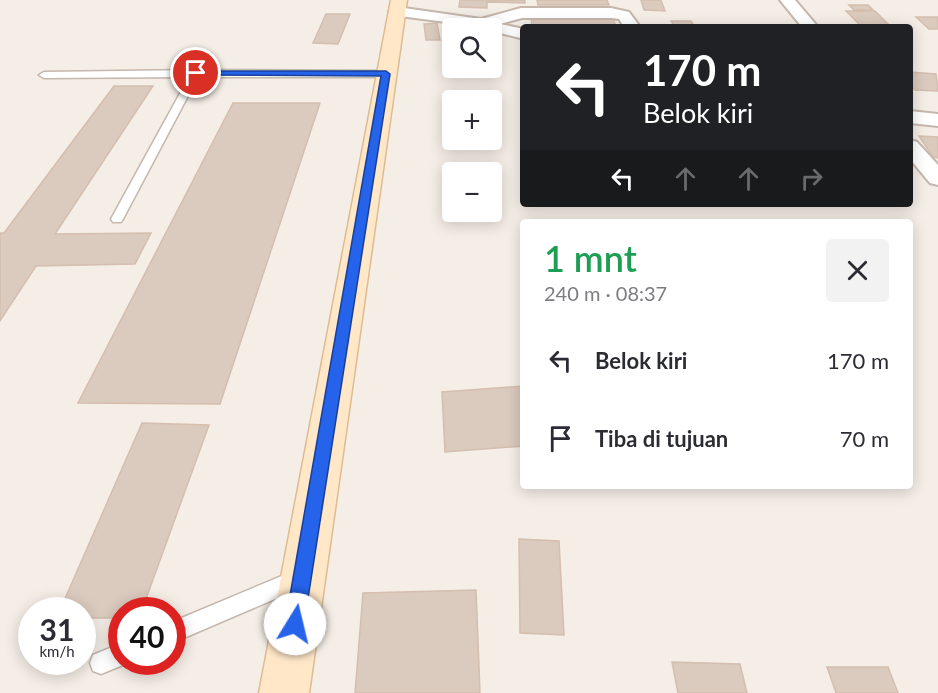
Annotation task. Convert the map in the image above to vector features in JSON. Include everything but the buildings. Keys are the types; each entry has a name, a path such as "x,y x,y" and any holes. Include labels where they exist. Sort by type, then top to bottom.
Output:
{"street":[{"path":"787,0 807,24"},
{"path":"284,693 398,6 453,18"},
{"path":"502,18 521,13 611,13 624,15 630,24"},
{"path":"502,29 520,33"},
{"path":"913,117 938,120"},
{"path":"913,149 938,178"}],"lane":[{"path":"117,219 196,73"},
{"path":"44,75 386,74"},
{"path":"186,627 302,577"},
{"path":"101,663 108,660"}],"route":[{"path":"196,73 386,74 295,624"}]}
